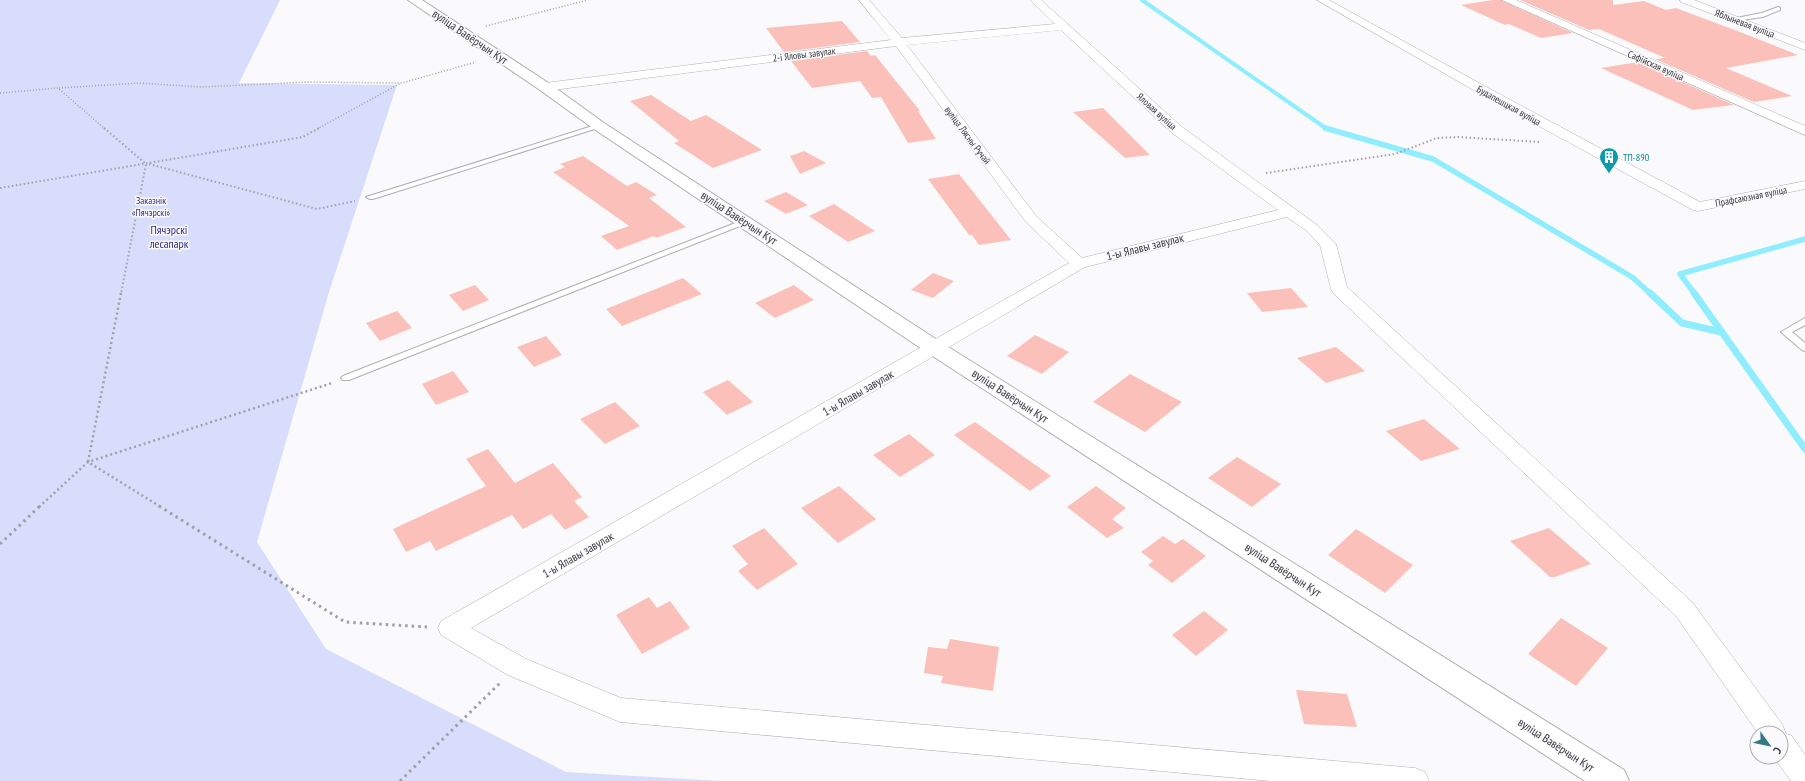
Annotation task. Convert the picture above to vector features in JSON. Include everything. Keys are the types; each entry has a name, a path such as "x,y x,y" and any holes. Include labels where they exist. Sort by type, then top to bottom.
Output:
{"street":[{"name":"вуліца Вавёрчын Кут","path":"414,0 545,87 599,126 935,348 1613,781"},
{"name":"вуліца Лясны Ручай","path":"864,0 899,42 1031,219 1079,264"},
{"name":"Яловая вуліца","path":"1035,0 1177,130 1312,228 1328,244 1339,288 1684,609 1767,725"},
{"name":"Будапешцкая вуліца","path":"1322,0 1486,92 1698,207"},
{"name":"Сафійская вуліца","path":"1507,0 1805,130"},
{"name":"Яблыневая вуліца","path":"1685,0 1805,47"},
{"name":"2-і Яловы завулак","path":"545,87 899,42 1064,26"},
{"name":"Прафсаюзная вуліца","path":"1698,207 1805,185"},
{"name":"1-ы Ялавы завулак","path":"450,628 1079,264 1289,212"},
{"path":"450,628 517,667 620,710 1415,781"},
{"path":"1789,755 1805,778"}],"lane":[{"path":"1734,19 1763,15 1778,9"},
{"path":"370,197 599,126"},
{"path":"346,378 746,222"},
{"path":"1805,322 1786,332 1805,348"}],"path":[{"path":"462,32 588,0"},
{"path":"0,188 303,137 402,83 498,56"},
{"path":"0,93 139,83 202,88 308,82 402,83"},
{"path":"58,88 146,164 317,209 370,197"},
{"path":"1240,177 1396,154 1437,138 1458,137 1544,142"},
{"path":"88,462 146,164"},
{"path":"0,544 88,462 346,378"},
{"path":"88,462 345,622 450,628"},
{"path":"400,781 517,667"}],"green space":[{"name":"Заказнік «Пячэрскі»","path":"0,0 280,0 239,83 397,85 329,292 257,542 326,649 566,772 721,781 0,781"}],"building":[{"path":"1501,0 1573,33 1541,38 1509,24 1505,25 1461,5"},
{"path":"1520,0 1613,0 1613,5 1644,1 1666,10 1676,8 1798,55 1726,68 1792,96 1754,102 1655,59 1665,58 1599,29 1589,30"},
{"path":"842,21 860,42 784,52 766,28"},
{"path":"867,51 871,56 875,55 920,111 918,111 936,139 908,143 881,97 872,98 860,81 812,88 791,61"},
{"path":"1638,62 1734,105 1693,110 1601,68"},
{"path":"651,95 691,121 706,115 762,150 713,168 674,143 679,141 630,101"},
{"path":"1103,108 1150,155 1125,158 1073,112"},
{"path":"804,151 826,163 800,174 790,156"},
{"path":"583,156 627,186 636,182 657,195 649,198 686,227 656,238 654,236 617,250 601,236 629,226 553,172 565,167 560,164"},
{"path":"959,174 1011,240 979,245 972,235 969,235 928,179"},
{"path":"786,192 808,205 786,214 764,201"},
{"path":"834,204 875,231 848,242 809,216"},
{"path":"933,273 954,281 933,298 911,290"},
{"path":"683,278 702,294 622,326 606,309"},
{"path":"475,285 489,300 463,311 449,295"},
{"path":"794,285 814,300 775,318 755,303"},
{"path":"1291,288 1308,307 1262,312 1247,293"},
{"path":"397,311 412,328 380,341 366,323"},
{"path":"1035,335 1069,352 1042,374 1007,356"},
{"path":"546,336 562,355 534,367 517,347"},
{"path":"1336,347 1365,371 1326,383 1297,358"},
{"path":"453,371 469,392 436,405 422,384"},
{"path":"1130,374 1182,402 1145,432 1093,402"},
{"path":"728,380 753,402 727,415 703,392"},
{"path":"615,402 640,426 605,444 580,419"},
{"path":"1424,419 1460,449 1421,461 1386,431"},
{"path":"975,422 1051,476 1030,491 954,435"},
{"path":"909,434 935,455 900,477 873,455"},
{"path":"488,449 515,483 553,463 582,497 574,501 589,517 565,530 551,514 523,529 512,515 436,551 430,541 406,552 393,529 486,486 466,459"},
{"path":"1237,457 1281,484 1252,507 1208,478"},
{"path":"839,486 876,519 838,543 801,508"},
{"path":"1096,486 1126,508 1112,519 1124,528 1107,538 1067,507"},
{"path":"764,528 798,564 757,590 738,571 748,564 732,546"},
{"path":"1549,528 1591,564 1555,577 1550,577 1510,541"},
{"path":"1356,529 1413,565 1385,593 1328,555"},
{"path":"1163,536 1175,544 1183,539 1206,556 1172,583 1148,565 1153,561 1141,552"},
{"path":"649,597 657,608 670,601 690,628 642,654 616,615"},
{"path":"1204,611 1228,630 1196,656 1172,635"},
{"path":"1561,618 1608,648 1576,686 1528,654"},
{"path":"950,639 999,647 993,691 941,683 943,676 924,673 928,647 947,649"},
{"path":"1296,690 1347,694 1357,727 1304,724"}],"waterway":[{"path":"1142,0 1326,128"},
{"path":"1326,128 1433,159 1632,277 1651,294"},
{"path":"1695,294 1680,274 1805,239"},
{"path":"1650,293 1682,323 1721,332"},
{"path":"1694,293 1805,449"}],"place":[{"name":"ТП-890","path":"1609,174"}],"park label":[{"name":"Пячэрскі лесапарк","path":"169,237"}]}
